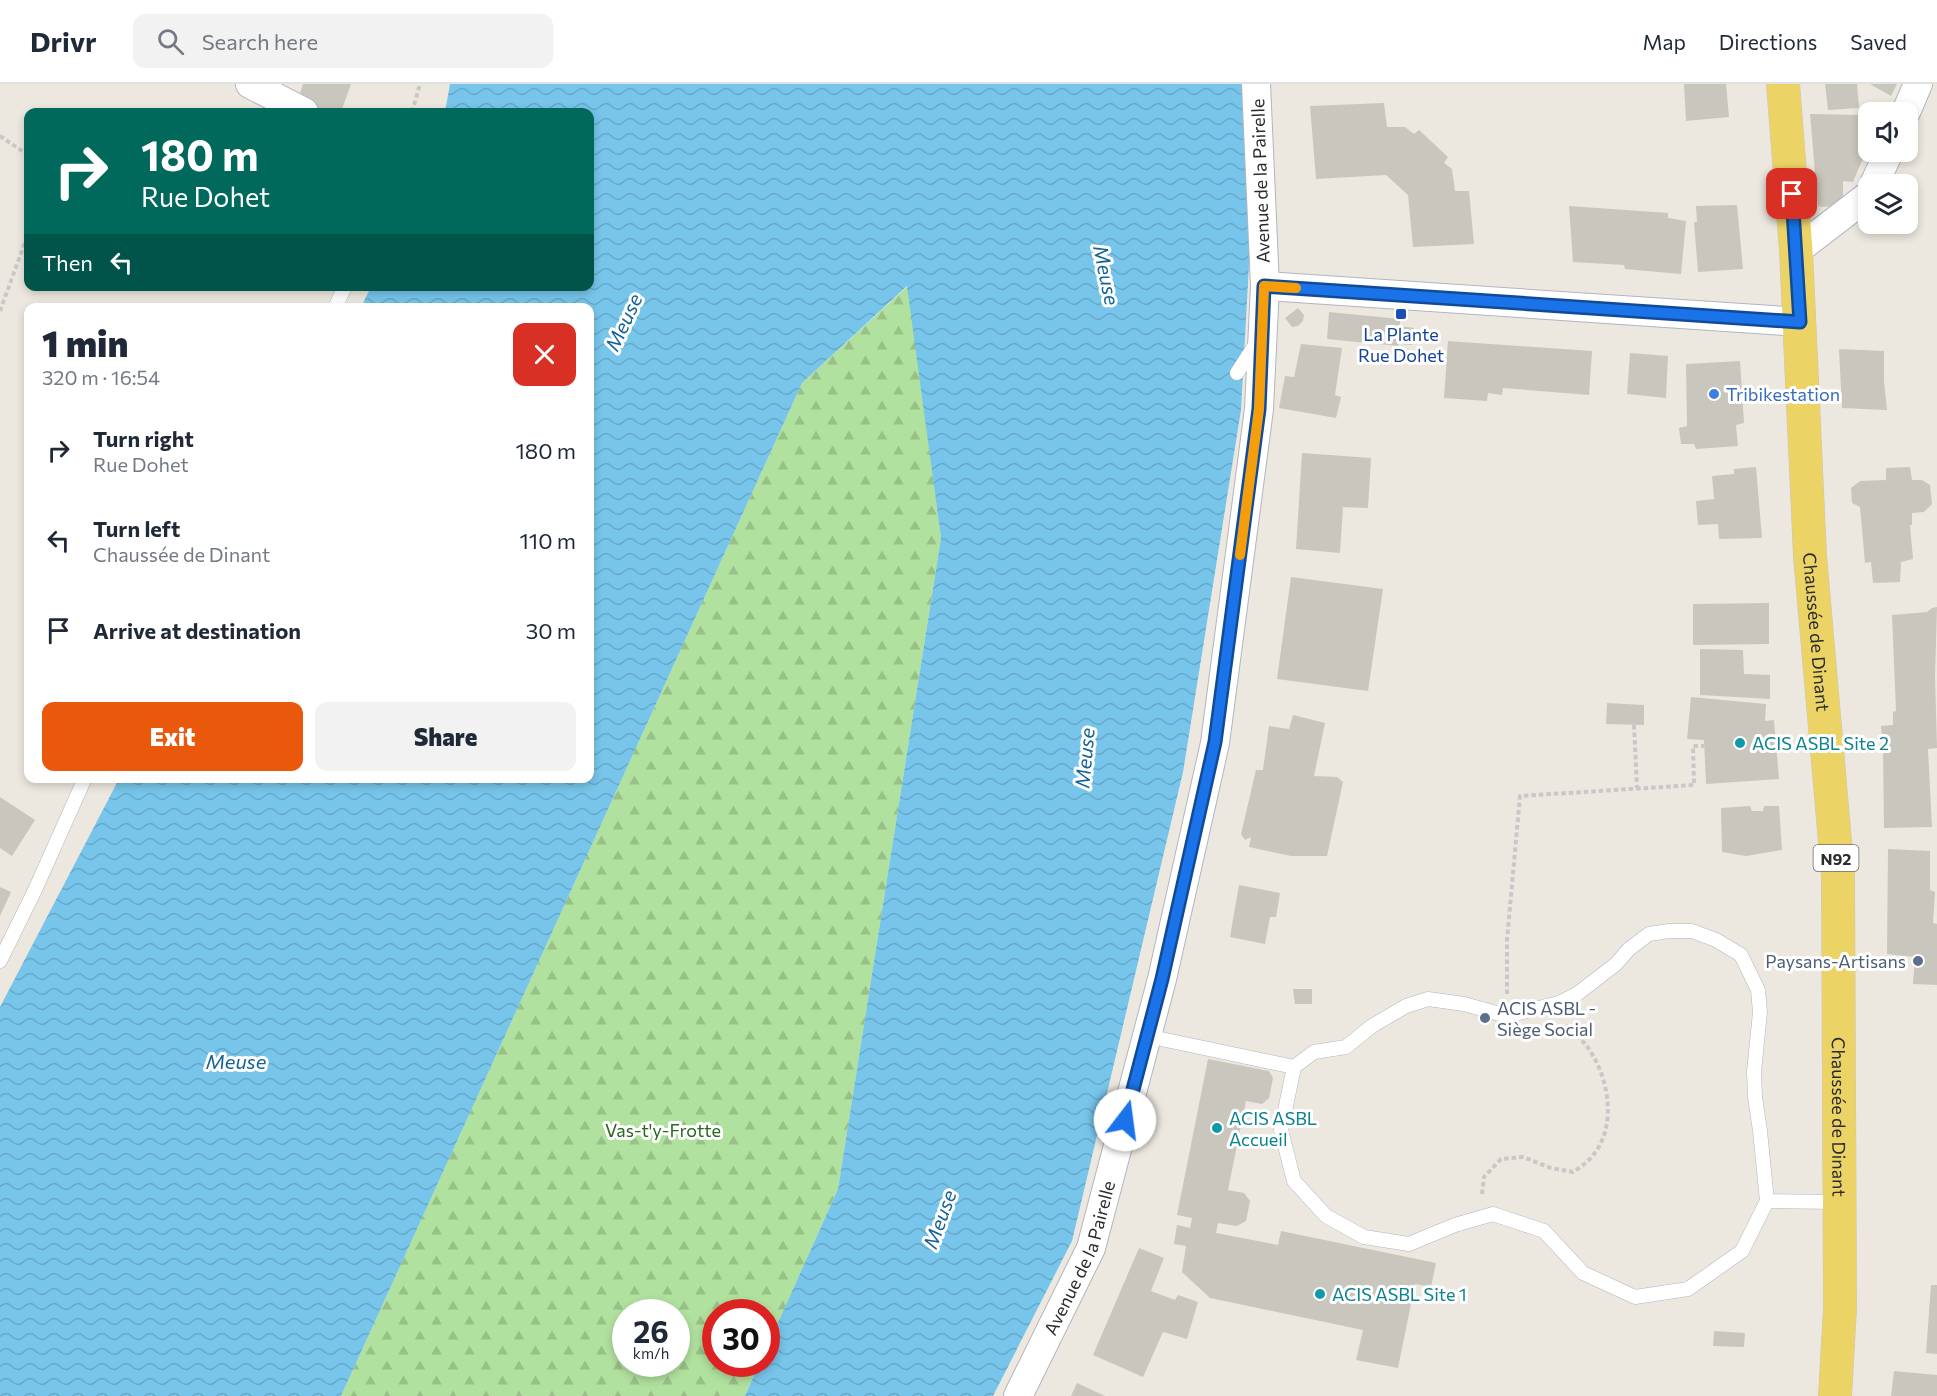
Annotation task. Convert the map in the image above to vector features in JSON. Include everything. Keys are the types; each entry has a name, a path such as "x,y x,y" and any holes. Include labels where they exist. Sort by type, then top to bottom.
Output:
{"main road":[{"name":"Chaussée de Dinant","path":"1784,84 1800,322 1810,556 1838,876 1840,1308 1835,1396"}],"street":[{"path":"250,84 296,108"},
{"name":"Avenue de la Pairelle","path":"1018,1396 1091,1248 1162,979 1215,742 1259,409 1264,286 1256,84"},
{"path":"1910,102 1918,84"},
{"path":"1796,251 1858,203"},
{"path":"1264,286 1800,322"}],"lane":[{"path":"1237,373 1263,333"},
{"path":"0,961 35,890 83,783"},
{"path":"1692,931 1716,940 1741,955 1758,990 1760,1012 1754,1072 1755,1097 1767,1201 1742,1251 1688,1289 1635,1297 1583,1273 1544,1232 1493,1214 1455,1225 1409,1244 1364,1238 1326,1216 1294,1181 1281,1130 1294,1067 1314,1052 1346,1047 1372,1026 1406,1006 1428,999 1464,1004 1507,1016 1545,1007 1577,994 1616,964 1629,949 1649,934 1692,931"},
{"path":"1147,1036 1294,1067"},
{"path":"1767,1201 1839,1202"}],"path":[{"path":"413,108 420,84"},
{"path":"0,136 24,152"},
{"path":"0,312 24,245"},
{"path":"1634,725 1637,788"},
{"path":"1507,1016 1507,940 1520,796 1694,785 1693,746 1704,746"},
{"path":"1483,1217 1484,1177 1501,1159 1523,1157 1551,1168 1573,1172 1594,1154 1607,1127 1608,1107 1601,1071 1586,1046 1545,1007"}],"green space":[{"name":"Vas-t'y-Frotte","path":"908,286 941,538 838,1189 780,1318 780,1299 702,1299 702,1377 753,1377 745,1396 341,1396 802,383"}],"water":[{"name":"Meuse","path":"450,84 1245,84 1253,192 1241,410 1183,772 1072,1241 993,1396 745,1396 753,1377 780,1377 780,1318 838,1189 941,538 907,286 802,383 341,1396 0,1396 0,1007 117,783 594,783 594,303 363,303 369,291 594,291 594,108 446,108"}],"building":[{"path":"303,84 351,84 342,108 310,108 297,104"},
{"path":"1684,84 1726,84 1729,117 1686,121"},
{"path":"1825,84 1857,84 1858,108 1828,110"},
{"path":"1870,84 1897,84 1891,96"},
{"path":"1384,103 1387,127 1405,127 1414,134 1419,130 1448,157 1444,163 1452,169 1455,191 1469,191 1474,244 1413,247 1408,195 1386,175 1316,179 1310,106"},
{"path":"1810,114 1858,115 1858,162 1861,162 1853,182 1843,181 1843,206 1820,207 1821,204 1818,207"},
{"path":"1737,205 1743,269 1698,272 1694,222 1697,222 1696,206"},
{"path":"1569,206 1668,213 1668,218 1686,221 1681,274 1625,269 1624,265 1573,262"},
{"path":"1298,308 1304,315 1303,321 1298,326 1292,327 1285,318"},
{"path":"1329,312 1400,319 1400,326 1414,328 1412,345 1399,344 1398,346 1327,339"},
{"path":"1448,341 1592,351 1589,395 1503,388 1502,395 1488,393 1487,401 1444,398"},
{"path":"1301,344 1342,348 1335,395 1341,397 1336,418 1279,408 1285,376 1294,377"},
{"path":"1839,349 1884,351 1887,410 1842,408"},
{"path":"1630,353 1668,356 1666,398 1627,394"},
{"name":"Tribikestation","path":"1740,361 1744,423 1736,425 1738,446 1696,449 1694,444 1681,444 1679,428 1687,426 1686,364"},
{"path":"1302,453 1371,458 1368,508 1343,507 1340,553 1296,549"},
{"path":"1756,467 1762,538 1719,539 1718,524 1698,525 1696,501 1714,499 1712,476 1734,474 1734,469"},
{"path":"1910,467 1912,480 1922,480 1930,485 1932,504 1924,512 1912,513 1912,525 1910,525 1913,559 1901,562 1900,582 1873,583 1871,562 1865,563 1860,507 1852,503 1851,488 1860,481 1886,480 1886,468"},
{"path":"1291,577 1383,589 1368,691 1277,679"},
{"path":"1769,603 1769,644 1693,645 1693,604"},
{"path":"1937,607 1935,677 1937,748 1928,749 1932,827 1884,828 1881,726 1893,725 1893,712 1896,711 1892,615 1927,612"},
{"path":"1700,649 1743,650 1744,674 1770,675 1770,699 1700,695"},
{"name":"ACIS ASBL Site 2","path":"1691,697 1766,704 1765,721 1774,720 1779,779 1706,784 1704,740 1687,739"},
{"path":"1607,703 1644,705 1644,725 1606,724"},
{"path":"1293,715 1325,723 1314,776 1337,777 1343,782 1327,856 1291,856 1249,847 1251,837 1245,840 1241,834 1256,770 1263,770 1269,726 1289,729"},
{"path":"0,797 35,820 12,856 0,848"},
{"path":"1750,806 1752,811 1763,811 1764,806 1779,806 1782,850 1746,856 1722,852 1721,808"},
{"path":"1888,849 1930,851 1930,890 1935,892 1933,923 1937,924 1937,985 1913,984 1915,957 1887,954"},
{"path":"1239,885 1280,893 1276,917 1270,917 1265,944 1230,937"},
{"path":"0,887 11,892 0,916"},
{"path":"1293,989 1312,989 1312,1004 1295,1004"},
{"name":"ACIS ASBL Site 1","path":"1208,1059 1269,1071 1273,1078 1269,1098 1262,1104 1246,1101 1228,1190 1244,1193 1250,1201 1246,1221 1237,1226 1218,1223 1216,1233 1278,1245 1281,1231 1436,1263 1431,1287 1415,1284 1398,1368 1356,1360 1363,1330 1210,1298 1182,1272 1186,1246 1174,1244 1177,1225 1190,1228 1192,1218 1177,1215"},
{"path":"1139,1248 1164,1258 1151,1291 1175,1300 1178,1295 1198,1302 1187,1339 1163,1332 1143,1377 1093,1355"},
{"path":"1931,1285 1937,1285 1937,1354 1926,1353"},
{"path":"1714,1331 1745,1333 1744,1347 1713,1346"},
{"path":"1894,1371 1937,1375 1937,1396 1891,1396"},
{"path":"1077,1383 1105,1396 1071,1396"}],"slow traffic":[{"path":"1240,555 1259,409 1264,286 1296,288"}],"place":[{"name":"La Plante Rue Dohet","path":"1401,314"},
{"name":"Tribikestation","path":"1714,394"},
{"name":"ACIS ASBL Site 2","path":"1740,743"},
{"name":"Paysans-Artisans","path":"1918,961"},
{"name":"ACIS ASBL - Siège Social","path":"1485,1018"},
{"name":"ACIS ASBL Accueil","path":"1217,1128"},
{"name":"ACIS ASBL Site 1","path":"1320,1294"}],"route":[{"path":"1125,1120 1162,979 1215,742 1259,409 1264,286 1800,322 1792,194"}]}
